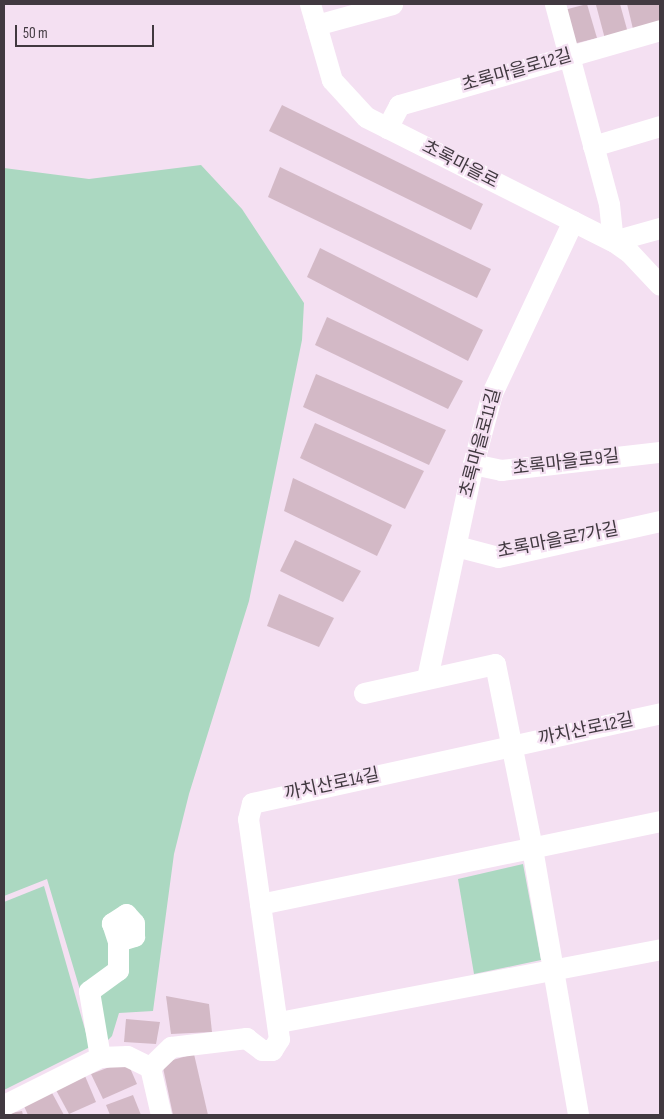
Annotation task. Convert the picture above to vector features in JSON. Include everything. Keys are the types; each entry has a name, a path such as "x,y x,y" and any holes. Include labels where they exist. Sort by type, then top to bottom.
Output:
{"street":[{"name":"초록마을로","path":"310,4 332,80 366,117 613,242 629,252 660,285"},
{"path":"316,25 392,4"},
{"path":"555,4 609,204 613,242 660,228"},
{"name":"초록마을로12길","path":"387,128 399,105 660,30"},
{"path":"593,146 660,126"},
{"name":"초록마을로11길","path":"428,678 473,464 492,393 573,221"},
{"name":"초록마을로9길","path":"473,464 502,470 660,452"},
{"name":"초록마을로7가길","path":"456,546 498,557 660,521"},
{"path":"364,693 495,664 532,848 578,1115"},
{"name":"까치산로12길","path":"511,746 660,714"},
{"name":"까치산로14길","path":"150,1067 172,1048 246,1038 262,1050 272,1050 279,1038 279,1022 248,819 252,803 511,746"},
{"path":"260,904 660,821"},
{"path":"100,1057 89,991 118,970 118,941"},
{"path":"279,1022 660,949"},
{"path":"4,1105 100,1057 127,1056 150,1067 161,1115"}],"green space":[{"path":"201,165 242,209 304,303 302,340 249,601 189,794 174,854 153,1011 119,1013 112,1036 106,1042 95,1040 47,879 4,896 4,168 89,179"},
{"path":"523,864 541,960 474,974 458,879"},
{"path":"44,886 90,1047 4,1090 4,902"}],"building":[{"path":"587,4 597,38 573,44 564,10"},
{"path":"620,4 628,33 605,39 596,5"},
{"path":"627,4 660,4 660,21 633,29"},
{"path":"282,105 483,204 471,230 269,131"},
{"path":"280,167 491,269 477,298 268,197"},
{"path":"320,248 483,330 468,361 307,277"},
{"path":"327,317 463,381 448,409 315,345"},
{"path":"316,374 446,430 429,465 303,407"},
{"path":"315,423 424,471 405,509 300,458"},
{"path":"293,478 392,525 377,556 284,511"},
{"path":"295,540 361,571 343,602 280,571"},
{"path":"279,594 334,618 319,647 267,626"},
{"path":"166,996 209,1004 212,1032 171,1034"},
{"path":"126,1019 160,1022 156,1044 124,1042"},
{"path":"194,1054 208,1115 173,1115 162,1063"},
{"path":"123,1062 130,1068 137,1084 103,1099 91,1074"},
{"path":"85,1076 96,1102 69,1114 56,1090"},
{"path":"51,1091 64,1115 28,1115 23,1104"},
{"path":"133,1095 141,1115 110,1115 106,1105"},
{"path":"22,1111 23,1115 6,1115 6,1114"}]}
